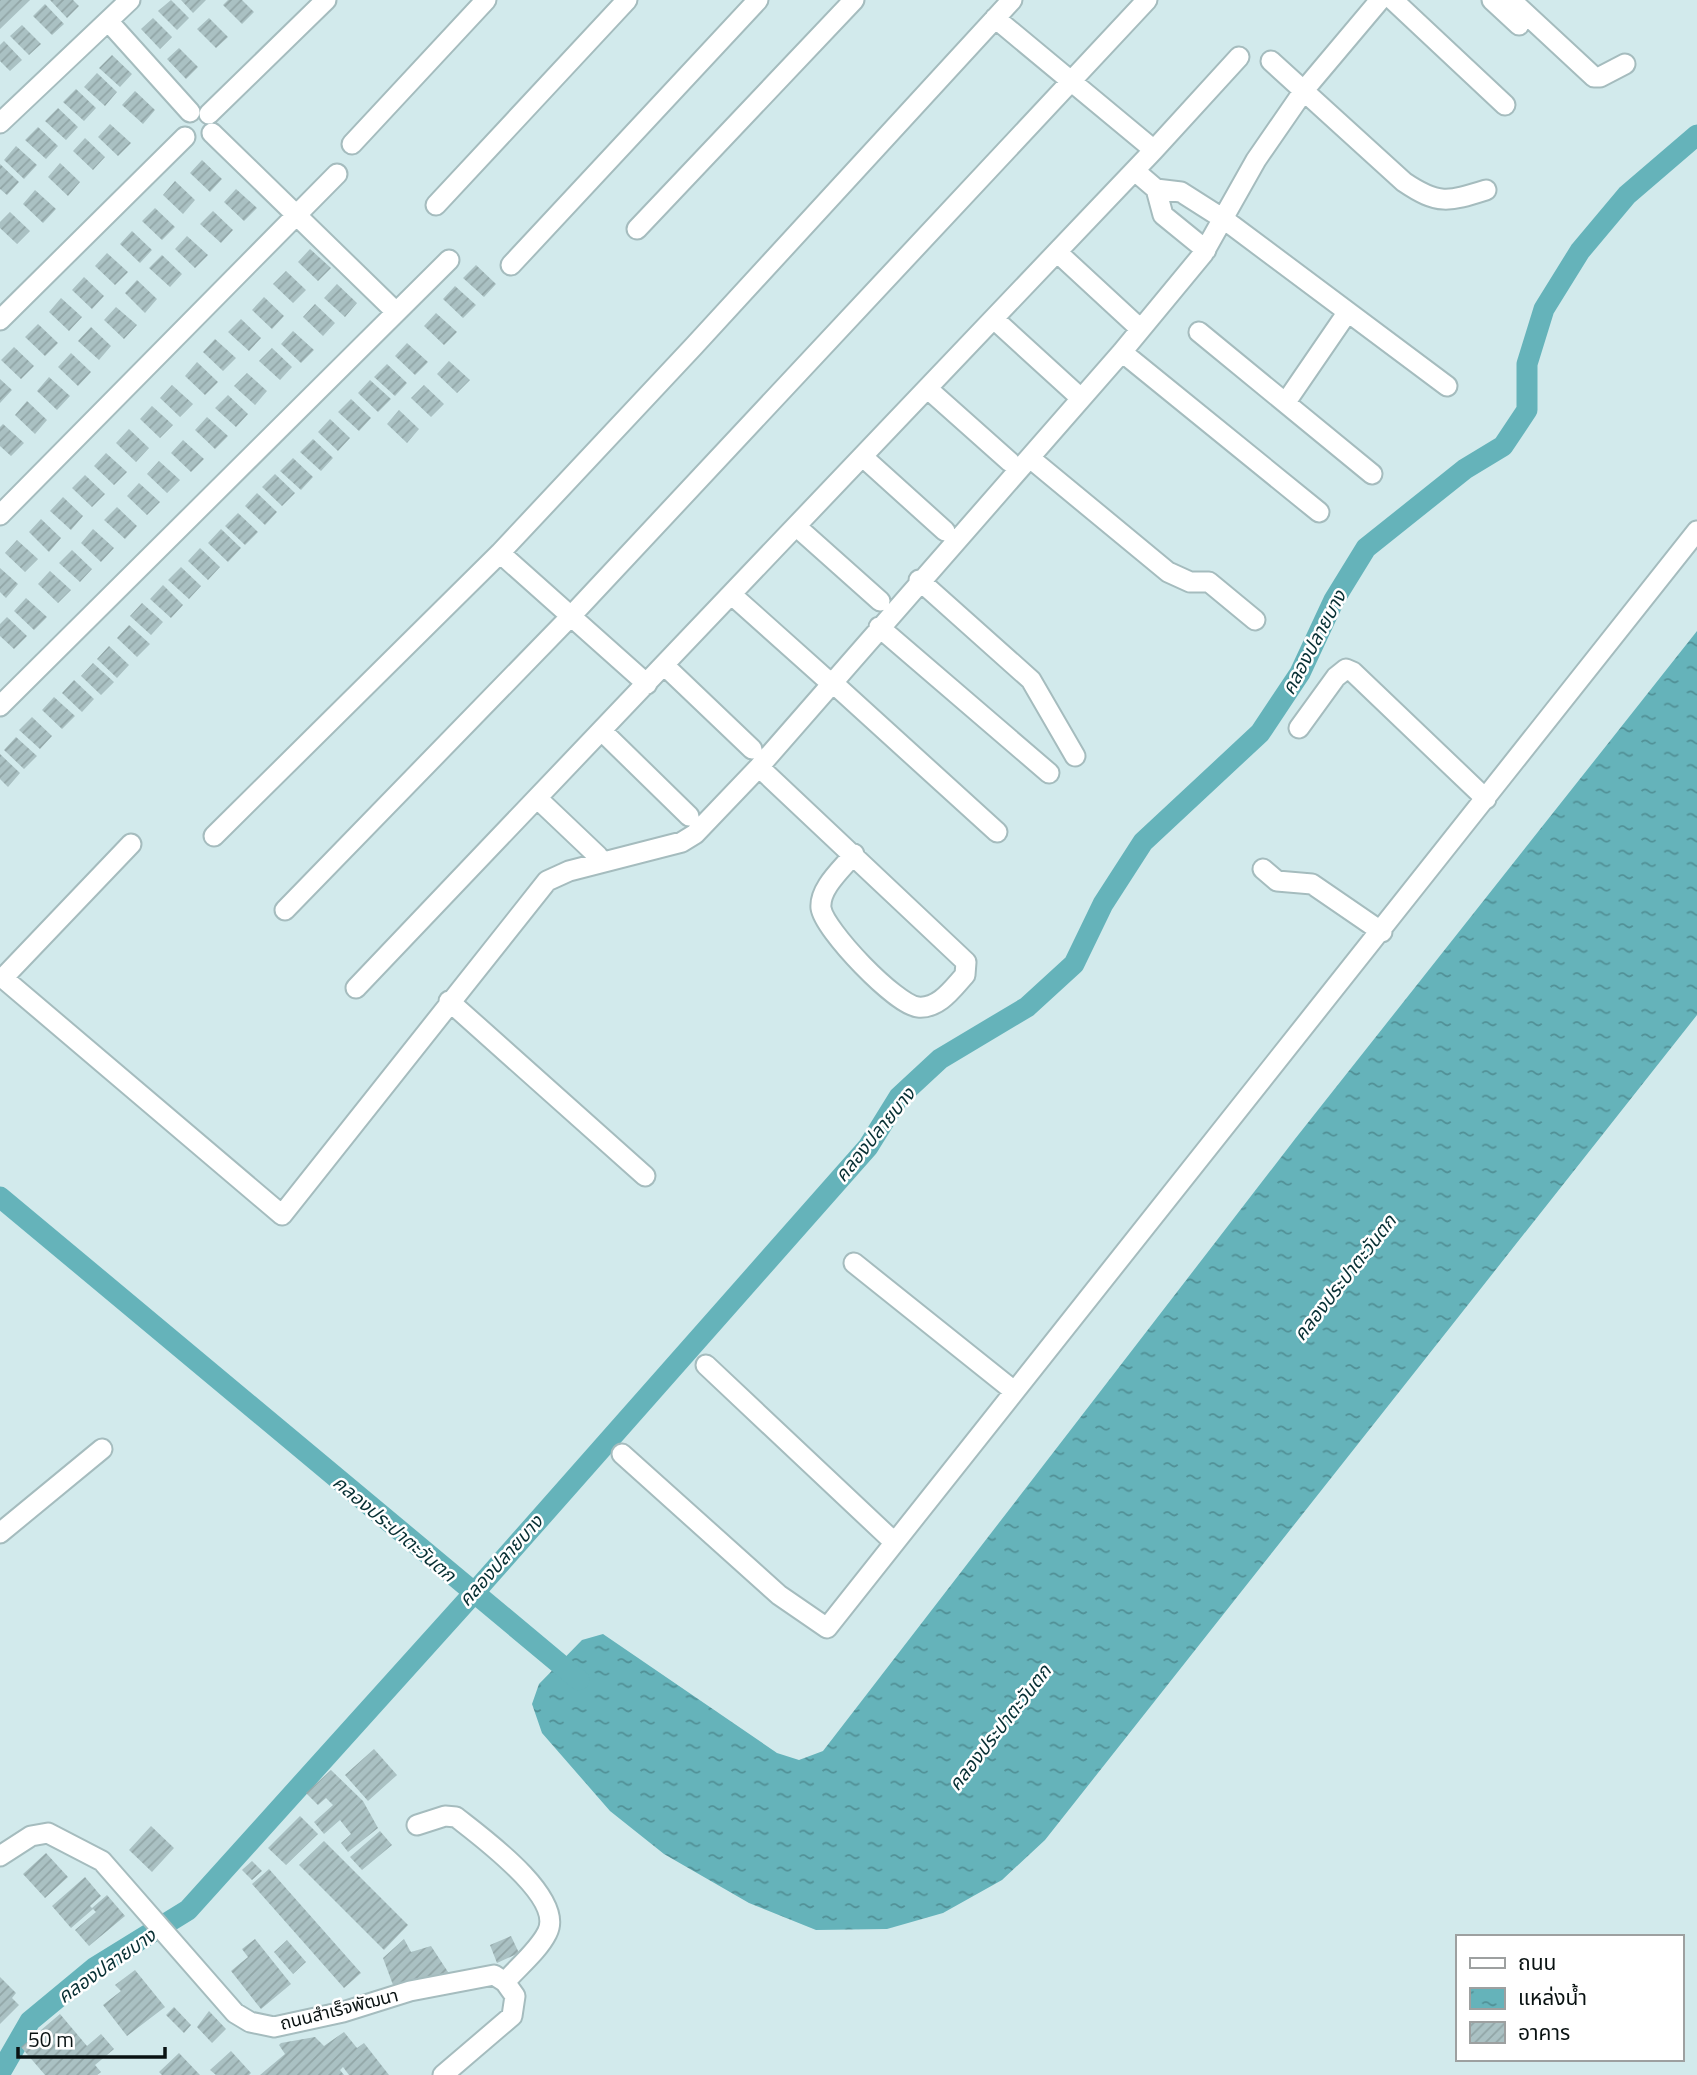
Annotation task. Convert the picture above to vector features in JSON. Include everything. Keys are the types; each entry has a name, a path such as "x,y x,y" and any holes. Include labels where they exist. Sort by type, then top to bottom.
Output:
{"street":[{"path":"0,123 130,0"},
{"path":"203,120 197,142 185,137 180,126 203,120 326,0"},
{"path":"352,144 486,0"},
{"path":"436,205 626,0"},
{"path":"511,265 758,0"},
{"path":"637,229 854,0"},
{"path":"214,836 500,553 1012,0"},
{"path":"285,910 572,615 1147,0"},
{"path":"131,844 3,978 282,1215 367,1111 449,1001 547,881 569,871 682,842 695,834 755,758 879,627 1030,458 1206,250 1256,160 1305,89 1380,0"},
{"path":"1393,0 1505,105"},
{"path":"1492,0 1546,49"},
{"path":"1511,0 1594,77 1600,77 1625,64"},
{"path":"995,18 1154,150"},
{"path":"108,21 298,216 397,312"},
{"path":"356,988 1135,171 1239,57"},
{"path":"1271,61 1305,89 1404,182 1427,197 1451,201 1486,190"},
{"path":"0,320 185,137"},
{"path":"1135,171 1156,189 1181,192 1225,220 1447,386"},
{"path":"0,516 337,174"},
{"path":"1156,189 1163,215 1206,250"},
{"path":"1057,252 1136,325"},
{"path":"0,706 449,260"},
{"path":"1286,402 1347,313"},
{"path":"994,319 1074,393"},
{"path":"1199,332 1372,474"},
{"path":"1122,352 1319,512"},
{"path":"928,389 1010,462"},
{"path":"863,457 945,531"},
{"path":"1030,458 1168,572 1190,582 1209,582 1255,620"},
{"path":"797,527 880,601"},
{"path":"622,1454 779,1595 827,1628 1382,932 1697,531"},
{"path":"500,553 647,684"},
{"path":"919,580 1031,680 1075,755"},
{"path":"732,595 997,832"},
{"path":"879,627 1049,773"},
{"path":"665,666 755,758 966,962 965,975 942,999 930,1006 917,1007 904,1001 877,979 827,924 821,910 825,891 854,854"},
{"path":"1299,728 1336,677 1346,669 1353,672 1486,799"},
{"path":"602,732 689,816"},
{"path":"538,799 598,856"},
{"path":"1264,869 1277,881 1312,884 1382,932"},
{"path":"449,1001 645,1176"},
{"path":"854,1263 1014,1391"},
{"path":"706,1365 894,1542"},
{"path":"0,1533 94,1455"},
{"path":"417,1825 444,1816 456,1817 527,1879 541,1896 550,1914 548,1933 505,1982 515,1996 512,2016 443,2075"},
{"name":"ถนนสำเร็จพัฒนา","path":"0,1856 31,1836 48,1833 102,1861 174,1946 235,2012 250,2022 274,2027 343,2012 410,1991 494,1975 505,1982"}],"water":[{"path":"1697,631 1697,1015 1045,1840 1002,1880 943,1913 887,1929 816,1930 749,1903 664,1854 610,1811 542,1733 532,1704 539,1684 582,1640 603,1634 777,1753 799,1760 823,1751 1295,1139"}],"building":[{"path":"0,0 30,0 0,29"},
{"path":"50,0 73,0 79,6 67,18"},
{"path":"171,0 189,18 177,30 158,11"},
{"path":"181,0 206,0 193,13"},
{"path":"228,0 242,0 254,12 242,24 223,5"},
{"path":"45,4 64,24 52,35 33,16"},
{"path":"153,18 172,37 160,49 141,29"},
{"path":"209,18 228,37 216,48 197,29"},
{"path":"22,25 41,44 29,55 10,36"},
{"path":"4,41 22,60 10,71 0,61 0,45"},
{"path":"179,48 198,67 186,79 167,59"},
{"path":"112,55 132,74 120,87 99,68"},
{"path":"97,73 117,92 105,106 84,87"},
{"path":"76,89 96,108 84,121 63,102"},
{"path":"135,91 155,110 143,124 122,105"},
{"path":"58,108 78,127 66,140 45,121"},
{"path":"110,124 131,143 118,156 98,137"},
{"path":"38,127 58,146 46,159 25,140"},
{"path":"85,138 105,157 93,170 73,151"},
{"path":"16,146 37,165 24,179 4,160"},
{"path":"202,160 222,179 210,192 190,173"},
{"path":"60,163 80,182 68,196 48,177"},
{"path":"0,164 19,182 7,195 0,189"},
{"path":"175,181 195,200 183,214 163,195"},
{"path":"236,189 257,208 244,221 224,202"},
{"path":"35,190 56,209 43,223 23,204"},
{"path":"155,208 175,227 162,240 142,221"},
{"path":"213,211 233,230 221,243 200,224"},
{"path":"10,212 30,231 17,244 0,228 0,222"},
{"path":"132,231 152,250 140,263 120,244"},
{"path":"187,236 208,255 195,268 175,249"},
{"path":"310,249 331,268 318,281 298,262"},
{"path":"107,253 128,272 115,285 95,266"},
{"path":"162,255 182,274 170,287 149,268"},
{"path":"476,265 496,284 484,297 463,278"},
{"path":"286,271 306,290 293,303 273,284"},
{"path":"84,277 104,296 92,309 72,290"},
{"path":"137,280 157,299 145,313 125,293"},
{"path":"337,284 357,303 345,317 324,298"},
{"path":"455,286 476,305 463,318 443,299"},
{"path":"264,297 284,316 272,329 252,310"},
{"path":"61,298 82,317 69,331 49,312"},
{"path":"315,304 335,323 323,336 303,317"},
{"path":"116,307 137,325 124,339 104,320"},
{"path":"436,313 457,332 444,345 424,326"},
{"path":"241,319 261,338 249,351 228,332"},
{"path":"38,324 58,343 45,356 25,337"},
{"path":"91,327 111,346 99,360 78,341"},
{"path":"293,331 314,350 301,363 281,344"},
{"path":"215,339 236,358 223,371 203,352"},
{"path":"407,343 428,362 415,375 395,356"},
{"path":"14,347 34,366 21,379 1,360"},
{"path":"272,348 292,367 280,380 259,361"},
{"path":"71,353 91,372 78,386 58,367"},
{"path":"449,361 470,380 457,393 437,374"},
{"path":"197,362 218,382 205,395 185,376"},
{"path":"387,364 407,383 395,396 374,377"},
{"path":"247,373 267,391 255,405 234,386"},
{"path":"49,377 70,396 57,410 37,391"},
{"path":"0,379 12,390 0,403"},
{"path":"370,380 391,399 378,412 358,393"},
{"path":"172,385 193,404 180,417 160,398"},
{"path":"424,385 444,404 431,417 411,398"},
{"path":"228,395 248,414 236,427 215,408"},
{"path":"351,399 371,418 359,431 338,412"},
{"path":"27,401 47,420 35,434 15,415"},
{"path":"152,406 173,425 160,438 140,419"},
{"path":"399,410 419,429 407,443 387,424"},
{"path":"207,417 228,436 215,449 195,430"},
{"path":"330,419 350,438 338,451 318,432"},
{"path":"3,424 24,443 11,456 0,446 0,427"},
{"path":"129,429 149,448 136,462 116,443"},
{"path":"313,439 333,458 321,471 300,452"},
{"path":"183,440 204,459 191,472 171,453"},
{"path":"106,453 127,472 114,485 94,466"},
{"path":"293,458 313,477 301,490 280,471"},
{"path":"159,461 180,480 167,493 147,474"},
{"path":"275,474 295,493 282,506 262,487"},
{"path":"85,475 105,494 92,507 72,488"},
{"path":"139,483 160,502 147,515 127,496"},
{"path":"257,493 277,512 265,525 245,506"},
{"path":"63,497 83,516 71,530 50,511"},
{"path":"117,507 137,526 125,539 104,520"},
{"path":"238,513 258,532 245,545 225,526"},
{"path":"41,519 61,538 49,552 29,532"},
{"path":"93,529 114,548 101,562 81,543"},
{"path":"221,529 241,548 228,562 208,543"},
{"path":"17,540 38,559 25,572 5,553"},
{"path":"200,548 220,567 208,580 188,561"},
{"path":"72,550 92,569 80,582 59,563"},
{"path":"181,567 201,586 189,599 168,580"},
{"path":"0,568 18,584 6,598 0,592"},
{"path":"50,571 71,590 58,603 38,584"},
{"path":"163,585 183,605 171,618 150,599"},
{"path":"26,598 47,617 34,630 14,611"},
{"path":"142,603 163,622 151,635 130,616"},
{"path":"7,617 27,636 14,649 0,636 0,624"},
{"path":"129,625 150,644 137,657 117,638"},
{"path":"109,646 129,665 117,678 97,659"},
{"path":"93,663 114,682 101,695 81,676"},
{"path":"74,680 94,699 82,712 62,693"},
{"path":"54,697 75,716 62,729 42,710"},
{"path":"32,717 52,736 40,749 19,730"},
{"path":"16,737 37,756 24,769 4,750"},
{"path":"0,754 20,773 8,787 0,779"},
{"path":"374,1749 397,1775 368,1801 345,1775"},
{"path":"331,1770 363,1801 378,1828 348,1852 341,1843 351,1834 340,1820 324,1834 314,1822 333,1805 326,1798 318,1805 306,1793"},
{"path":"300,1816 318,1834 286,1865 268,1848"},
{"path":"151,1826 174,1848 152,1872 129,1850"},
{"path":"380,1831 392,1845 362,1870 350,1857"},
{"path":"324,1841 408,1925 384,1950 299,1865"},
{"path":"46,1853 68,1877 45,1898 23,1874"},
{"path":"252,1861 262,1871 252,1880 242,1870"},
{"path":"269,1869 361,1973 344,1988 252,1884"},
{"path":"85,1877 101,1896 90,1906 93,1909 71,1928 52,1906"},
{"path":"107,1895 125,1916 89,1946 75,1930 96,1912 92,1908"},
{"path":"511,1936 519,1953 497,1963 490,1945"},
{"path":"255,1939 291,1984 261,2009 231,1971 248,1957 242,1949"},
{"path":"404,1939 411,1952 431,1946 450,1975 396,1993 383,1958"},
{"path":"287,1940 306,1962 293,1974 274,1952"},
{"path":"135,1970 165,2007 127,2036 103,2005 121,1991 115,1985"},
{"path":"0,1977 16,1993 12,1998 19,2005 0,2024"},
{"path":"174,2007 191,2025 184,2033 166,2015"},
{"path":"209,2011 226,2029 212,2043 197,2027"},
{"path":"60,2014 87,2046 101,2034 114,2049 95,2065 101,2072 97,2075 45,2075 21,2047"},
{"path":"344,2032 357,2048 364,2043 389,2075 349,2075 343,2067 340,2070 344,2075 260,2075 285,2054 279,2045 281,2043 315,2037 324,2046"},
{"path":"231,2051 251,2073 249,2075 216,2075 210,2070"},
{"path":"179,2053 200,2075 162,2075 159,2072"}],"waterway":[{"name":"คลองปลายบาง","path":"0,2073 30,2021 94,1968 188,1910 473,1594 868,1147 899,1097 940,1059 1027,1007 1074,964 1103,904 1143,842 1260,733 1300,673 1334,600 1366,548 1465,469 1503,446 1527,410 1527,364 1544,309 1580,251 1627,195 1697,135"},
{"name":"คลองประปาตะวันตก","path":"0,1197 579,1680"}]}
